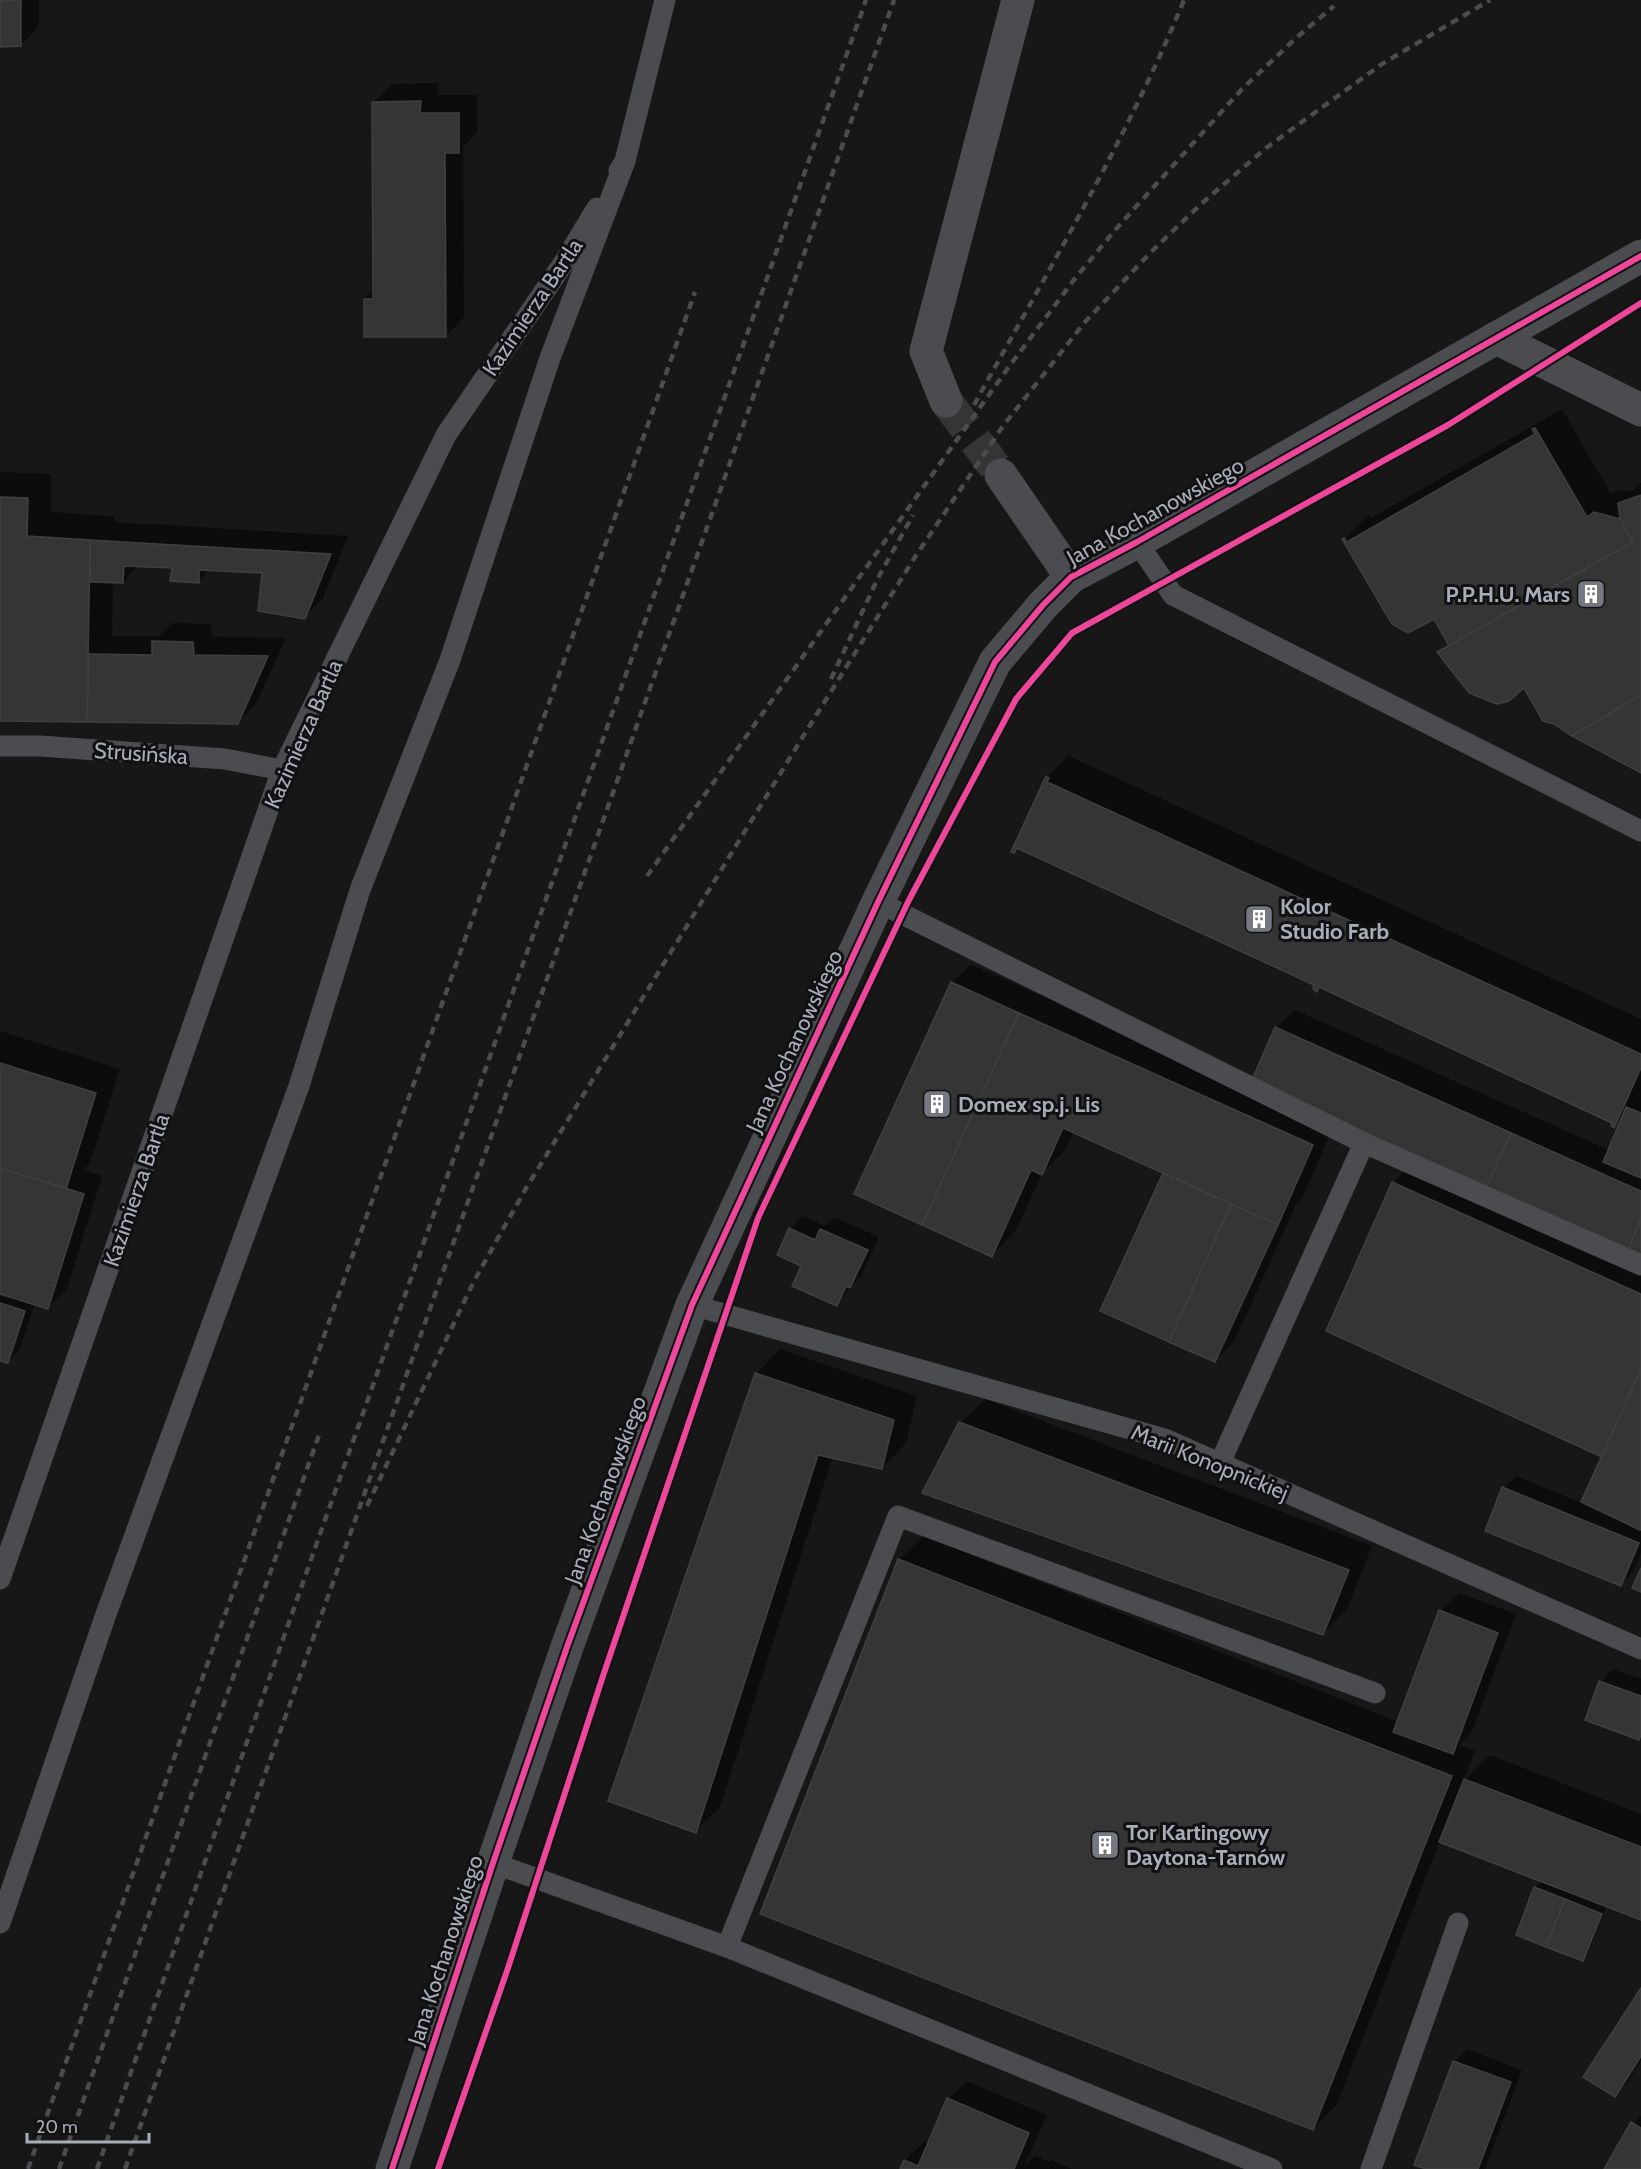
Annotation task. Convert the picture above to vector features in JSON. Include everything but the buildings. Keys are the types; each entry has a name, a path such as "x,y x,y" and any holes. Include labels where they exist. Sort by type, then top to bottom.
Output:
{"street":[{"path":"946,401 926,351 1018,0"},
{"name":"Jana Kochanowskiego","path":"392,2169 567,1647 692,1305 878,902 994,662 1043,605 1071,577 1137,542 1641,256"},
{"path":"1496,338 1641,410"},
{"path":"1001,475 1071,577"}],"lane":[{"name":"Kazimierza Bartla","path":"0,1579 282,770 446,435 563,264 625,161 665,0"},
{"path":"0,1923 105,1617 299,1086 360,890 450,660 550,358 625,161"},
{"path":"1137,542 1173,595 1641,831"},
{"name":"Strusińska","path":"0,746 40,746 225,759 282,770"},
{"path":"878,902 1364,1143 1641,1265"},
{"path":"1220,1463 1364,1143"},
{"name":"Marii Konopnickiej","path":"692,1305 1165,1439 1641,1649"},
{"path":"727,1947 898,1516 1375,1693"},
{"path":"493,1863 727,1947 1272,2169"},
{"path":"1371,2169 1458,1923"}],"tunnel":[{"path":"946,401 1001,475"}],"railway":[{"path":"97,2169 320,1534 866,0"},
{"path":"125,2169 894,0"},
{"path":"974,405 1111,155 1184,0"},
{"path":"367,1506 474,1281 525,1190 915,557 1003,426 1085,322 1152,251 1201,204 1266,148 1382,64 1490,0"},
{"path":"647,876 1008,368 1073,281 1115,230 1242,89 1334,6"},
{"path":"28,2169 695,292"},
{"path":"831,679 878,578 913,515"},
{"path":"59,2169 319,1435"}],"cycle path":[{"path":"392,2169 567,1647 692,1305 878,902 995,662 1043,605 1071,577 1137,542 1641,256"},
{"path":"438,2169 508,1968 603,1676 758,1218 909,900 1016,699 1072,633 1448,425 1641,303"}],"place":[{"name":"P.P.H.U. Mars","path":"1591,594"},
{"name":"Kolor Studio Farb","path":"1259,919"},
{"name":"Domex sp.j. Lis","path":"937,1104"},
{"name":"Tor Kartingowy Daytona-Tarnów","path":"1105,1845"}]}
